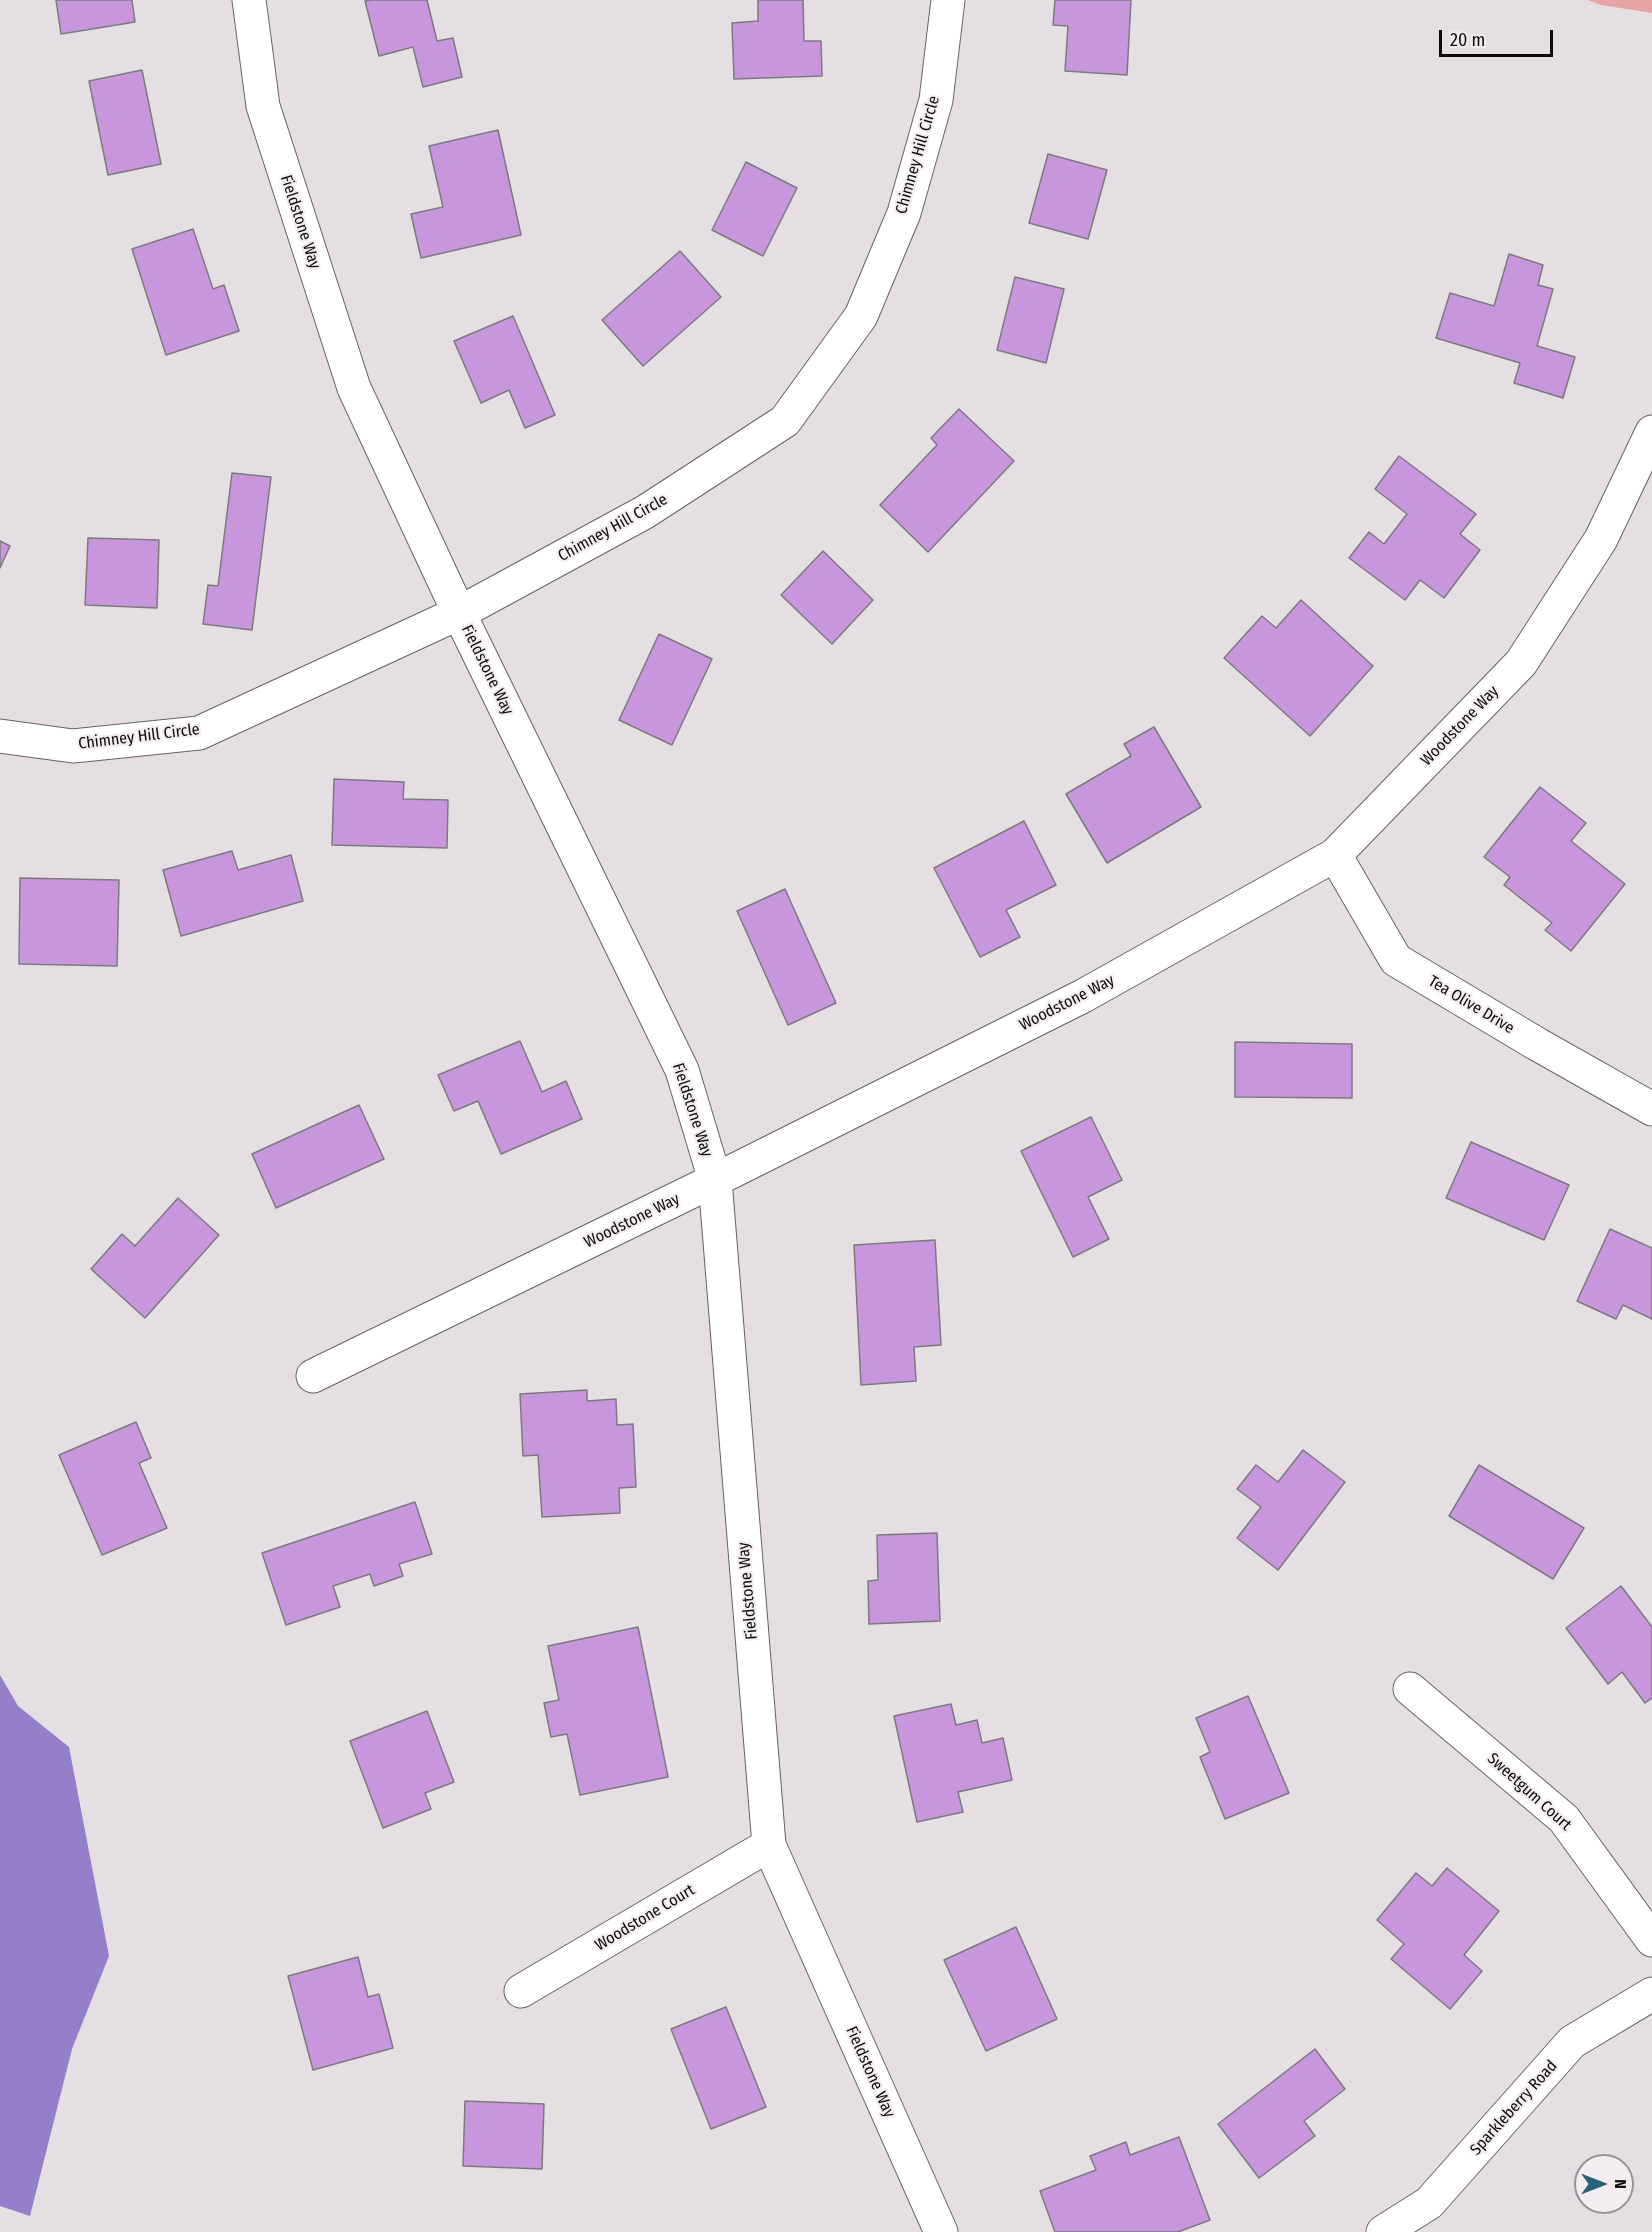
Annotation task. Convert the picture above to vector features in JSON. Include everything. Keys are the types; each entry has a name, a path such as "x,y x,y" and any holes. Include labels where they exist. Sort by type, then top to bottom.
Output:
{"street":[{"name":"Fieldstone Way","path":"249,0 263,106 354,388 459,613 682,1070 715,1180 769,1845 941,2232"},
{"name":"Chimney Hill Circle","path":"0,736 73,746 199,733 459,613 645,512 785,422 861,316 904,213 936,100 948,0"},
{"name":"Woodstone Way","path":"313,1376 715,1180 1083,996 1335,855 1521,663 1601,539 1652,432"},
{"name":"Tea Olive Drive","path":"1335,855 1396,960 1536,1044 1652,1109"},
{"name":"Sweetgum Court","path":"1410,1689 1564,1819 1652,1940"},
{"name":"Woodstone Court","path":"521,1991 769,1845"},
{"name":"Sparkleberry Road","path":"1383,2232 1429,2203 1572,2042 1652,1994"}],"shaded area":[{"path":"1588,0 1652,0 1652,13 1601,5"},
{"path":"0,1675 18,1706 69,1747 109,1956 72,2049 30,2216 0,2206"}],"building":[{"path":"56,0 132,0 135,22 61,34"},
{"path":"427,0 437,41 453,38 462,77 423,87 413,47 379,56 365,1"},
{"path":"758,0 803,0 804,41 821,41 822,76 734,79 732,23 758,21"},
{"path":"1055,0 1131,0 1127,75 1065,71 1068,26 1053,25"},
{"path":"142,70 161,164 108,175 89,81"},
{"path":"498,130 521,235 421,258 411,214 443,207 429,146"},
{"path":"1048,154 1107,170 1088,239 1029,223"},
{"path":"746,162 797,188 763,256 712,230"},
{"path":"193,229 213,289 224,285 239,331 166,355 132,249"},
{"path":"680,251 721,297 643,366 602,320"},
{"path":"1509,254 1543,265 1538,285 1553,289 1537,346 1575,357 1563,398 1514,383 1520,363 1436,338 1450,293 1494,306"},
{"path":"1015,277 1064,289 1046,363 997,350"},
{"path":"513,316 555,415 525,428 509,390 481,403 454,341"},
{"path":"959,409 1014,461 928,552 880,505 937,445 931,438"},
{"path":"1399,456 1476,514 1460,534 1480,550 1444,598 1420,580 1405,600 1349,558 1369,532 1384,544 1407,514 1375,489"},
{"path":"232,473 271,477 252,630 203,624 208,585 218,586"},
{"path":"88,538 159,540 157,608 85,605"},
{"path":"0,541 10,546 0,568"},
{"path":"823,551 873,600 832,644 781,595"},
{"path":"1301,600 1373,666 1310,736 1224,658 1262,616 1276,628"},
{"path":"659,634 712,659 672,745 619,720"},
{"path":"1154,727 1201,807 1107,863 1066,794 1131,756 1124,744"},
{"path":"334,779 404,782 403,799 448,800 447,848 332,845"},
{"path":"1540,787 1586,823 1571,841 1625,884 1571,951 1545,930 1552,923 1504,885 1510,877 1484,857"},
{"path":"1024,821 1056,885 1006,910 1020,937 980,957 934,868"},
{"path":"232,851 238,870 291,855 303,901 181,936 163,870"},
{"path":"20,878 119,880 117,966 19,964"},
{"path":"785,889 836,1003 788,1025 737,911"},
{"path":"520,1041 542,1092 566,1081 582,1119 501,1154 478,1101 454,1111 438,1075"},
{"path":"1235,1042 1352,1044 1352,1098 1235,1097"},
{"path":"359,1105 384,1159 276,1208 252,1154"},
{"path":"1091,1117 1122,1180 1088,1197 1109,1239 1073,1257 1021,1151"},
{"path":"1471,1142 1569,1185 1544,1240 1446,1198"},
{"path":"178,1198 219,1235 145,1318 91,1269 122,1234 135,1246"},
{"path":"1610,1229 1652,1248 1652,1319 1623,1305 1616,1319 1577,1301"},
{"path":"935,1240 941,1345 914,1347 916,1381 861,1385 854,1245"},
{"path":"587,1390 587,1401 616,1399 617,1425 633,1424 636,1487 619,1488 620,1513 542,1517 538,1455 523,1456 520,1394"},
{"path":"136,1422 151,1458 139,1463 167,1528 102,1555 59,1455"},
{"path":"1303,1450 1345,1482 1278,1570 1237,1538 1261,1507 1237,1489 1256,1465 1278,1482"},
{"path":"1479,1465 1584,1528 1553,1579 1449,1516"},
{"path":"415,1502 432,1554 399,1564 403,1576 374,1586 370,1574 333,1586 340,1607 286,1625 262,1553"},
{"path":"937,1533 940,1621 869,1624 868,1581 878,1580 877,1535"},
{"path":"1621,1586 1652,1627 1652,1698 1645,1703 1622,1672 1608,1684 1566,1628"},
{"path":"638,1627 668,1777 580,1795 567,1734 551,1737 544,1703 559,1700 548,1646"},
{"path":"1248,1696 1289,1793 1225,1819 1200,1757 1210,1752 1196,1718"},
{"path":"951,1704 956,1725 977,1720 982,1743 1003,1738 1012,1780 958,1792 963,1812 917,1822 894,1716"},
{"path":"427,1711 454,1782 425,1793 431,1809 383,1828 350,1741"},
{"path":"1447,1868 1499,1911 1464,1955 1482,1971 1450,2009 1391,1959 1404,1944 1377,1920 1416,1873 1432,1886"},
{"path":"1016,1927 1057,2019 986,2051 944,1960"},
{"path":"358,1957 368,1997 379,1994 393,2048 313,2070 288,1976"},
{"path":"726,2007 766,2107 711,2129 671,2029"},
{"path":"1315,2049 1345,2089 1304,2121 1315,2136 1259,2178 1218,2124"},
{"path":"465,2101 544,2104 542,2169 463,2166"},
{"path":"1179,2137 1210,2220 1178,2232 1055,2232 1040,2191 1096,2170 1090,2156 1126,2142 1130,2155"}]}
